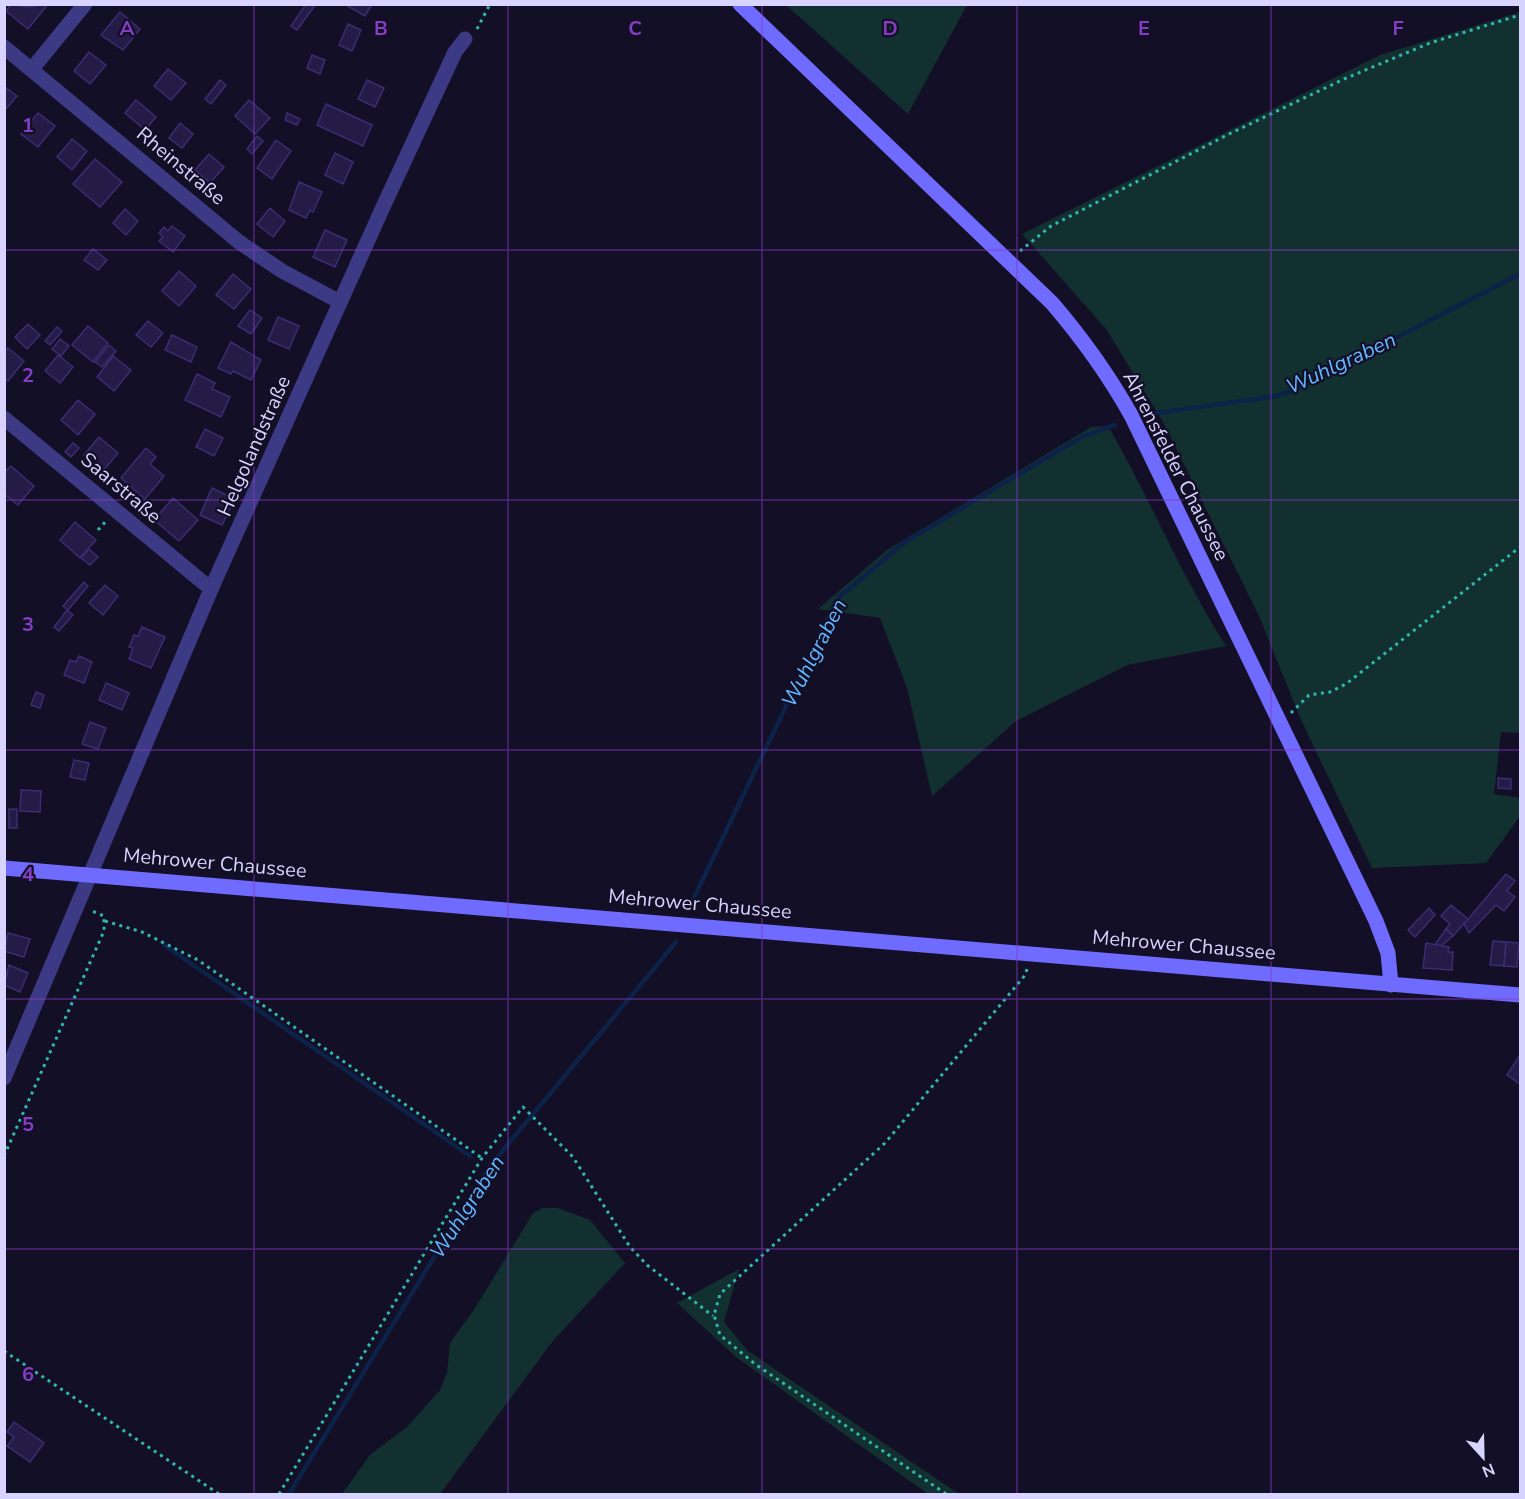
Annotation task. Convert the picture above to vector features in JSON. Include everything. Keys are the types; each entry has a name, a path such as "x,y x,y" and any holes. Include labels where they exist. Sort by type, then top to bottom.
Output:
{"main road":[{"name":"Ahrensfelder Chaussee","path":"740,4 1010,261 1075,330 1111,380 1131,415 1376,921 1388,953 1391,985"},
{"name":"Mehrower Chaussee","path":"4,868 1521,995"}],"street":[{"path":"32,69 85,4"},
{"name":"Helgolandstraße","path":"4,1078 212,587 340,302 443,79 465,39"},
{"name":"Rheinstraße","path":"4,47 239,242 282,272 340,302"},
{"name":"Saarstraße","path":"4,418 204,584 212,587"}],"path":[{"path":"465,39 475,33 490,4"},
{"path":"1010,261 1029,242 1051,226 1231,133 1344,79 1430,43 1521,15"},
{"path":"98,530 105,522"},
{"path":"1280,722 1309,695 1330,692 1346,684 1521,547"},
{"path":"4,1156 104,931 104,916 77,903"},
{"path":"105,921 150,935 198,960 482,1158"},
{"path":"946,1494 755,1364 720,1335 714,1315 720,1294 885,1143 1026,974 1030,953"},
{"path":"279,1494 482,1158 523,1107 573,1157 630,1247 647,1265 712,1318 714,1315"},
{"path":"4,1351 219,1494"}],"green space":[{"path":"786,5 967,5 908,114"},
{"path":"1520,12 1520,733 1501,732 1494,794 1520,798 1520,816 1486,863 1372,868 1301,720 1259,616 1163,422 1106,329 1022,234 1380,55"},
{"path":"1108,426 1194,592 1226,646 1127,665 1016,721 932,796 907,688 880,618 818,609 887,550 1091,427"},
{"path":"543,1208 558,1208 590,1220 625,1263 552,1342 440,1494 342,1494 370,1455 408,1426 440,1390 447,1373 450,1343 475,1308 533,1213"},
{"path":"739,1269 724,1322 748,1351 959,1494 928,1494 736,1357 677,1303"}],"building":[{"path":"11,4 28,7 48,4 28,29 6,11"},
{"path":"306,4 316,4 297,30 291,26"},
{"path":"344,4 369,4 371,6 365,16"},
{"path":"120,12 140,29 123,50 101,35"},
{"path":"348,24 361,30 352,51 339,45"},
{"path":"89,52 106,65 90,84 74,71"},
{"path":"312,55 325,60 320,74 307,68"},
{"path":"168,69 186,83 171,100 154,86"},
{"path":"220,80 226,85 211,104 205,99"},
{"path":"367,80 384,88 375,107 358,99"},
{"path":"4,86 17,96 4,111"},
{"path":"136,100 156,117 145,130 125,113"},
{"path":"249,100 270,118 255,134 235,116"},
{"path":"326,104 372,125 363,146 317,125"},
{"path":"38,113 55,126 38,147 21,134"},
{"path":"287,113 300,119 297,125 285,120"},
{"path":"180,123 193,134 182,148 169,138"},
{"path":"257,136 263,141 252,154 247,149"},
{"path":"72,139 87,151 72,170 57,157"},
{"path":"276,140 291,151 272,179 257,168"},
{"path":"335,153 353,162 343,184 325,175"},
{"path":"209,154 224,167 210,183 195,170"},
{"path":"95,159 122,182 100,207 73,184"},
{"path":"299,182 322,192 313,212 310,210 306,218 289,210"},
{"path":"270,208 285,221 273,237 257,224"},
{"path":"125,209 138,221 126,235 113,223"},
{"path":"172,226 185,236 173,252 159,241 163,237 159,233 164,227 168,231"},
{"path":"325,230 347,240 335,267 313,257"},
{"path":"93,249 107,260 98,270 84,260"},
{"path":"179,271 196,286 179,306 162,291"},
{"path":"233,274 251,289 234,309 216,295"},
{"path":"250,310 262,318 251,334 238,326"},
{"path":"278,317 299,326 289,349 268,340"},
{"path":"148,321 163,333 151,347 136,335"},
{"path":"28,324 40,335 27,349 15,337"},
{"path":"88,326 108,343 93,362 72,345"},
{"path":"57,327 62,331 50,345 45,341"},
{"path":"172,335 197,347 191,362 165,350"},
{"path":"60,339 69,346 61,356 52,349"},
{"path":"231,342 261,360 251,380 233,371 231,374 218,368"},
{"path":"109,345 116,351 102,367 95,362"},
{"path":"8,348 24,361 8,381 4,379 4,353"},
{"path":"58,355 73,367 60,383 45,371"},
{"path":"113,356 131,370 114,391 97,377"},
{"path":"197,374 215,383 212,389 230,397 221,417 185,400"},
{"path":"78,400 95,414 78,435 61,420"},
{"path":"205,429 223,438 214,456 196,447"},
{"path":"99,437 118,453 103,471 84,455"},
{"path":"73,443 79,448 71,457 65,452"},
{"path":"146,448 156,457 150,464 164,476 145,499 121,478"},
{"path":"11,466 34,486 18,505 4,494 4,473"},
{"path":"212,488 235,499 222,525 200,515"},
{"path":"173,498 198,520 179,541 154,520"},
{"path":"75,522 96,540 80,558 60,540"},
{"path":"89,549 98,557 90,565 81,558"},
{"path":"84,582 88,586 68,610 63,606"},
{"path":"105,585 118,596 103,615 89,603"},
{"path":"67,610 73,615 59,631 54,627"},
{"path":"142,627 165,637 151,668 129,659 133,648 129,647 134,635 138,636"},
{"path":"79,656 92,662 84,683 64,675 70,660 76,662"},
{"path":"106,683 129,693 122,710 99,700"},
{"path":"36,692 44,695 40,708 31,705"},
{"path":"90,722 106,728 98,749 82,744"},
{"path":"74,760 89,763 85,780 70,777"},
{"path":"1498,778 1511,779 1511,789 1498,788"},
{"path":"21,790 41,791 40,812 20,811"},
{"path":"9,809 17,809 17,828 9,828"},
{"path":"1506,874 1515,881 1507,891 1515,897 1504,911 1496,905 1469,933 1464,924"},
{"path":"1451,905 1468,919 1453,936 1446,929 1450,924 1441,916"},
{"path":"1429,908 1435,915 1415,937 1408,930"},
{"path":"1446,929 1453,936 1441,946 1434,946"},
{"path":"8,933 30,939 24,957 4,951"},
{"path":"1493,941 1506,942 1504,966 1490,965"},
{"path":"1506,942 1519,943 1517,967 1504,966"},
{"path":"1426,943 1449,947 1448,952 1453,952 1452,970 1423,968"},
{"path":"9,965 28,973 20,992 4,985"},
{"path":"1520,1055 1520,1084 1507,1075"},
{"path":"14,1422 44,1443 30,1462 7,1446 14,1437 7,1432"}],"waterway":[{"name":"Wuhlgraben","path":"1150,414 1277,396 1292,391 1520,274"},
{"name":"Wuhlgraben","path":"691,904 838,598 905,542 1082,437 1115,425"},
{"name":"Wuhlgraben","path":"289,1494 490,1166 676,942"},
{"path":"164,945 470,1156"}]}
